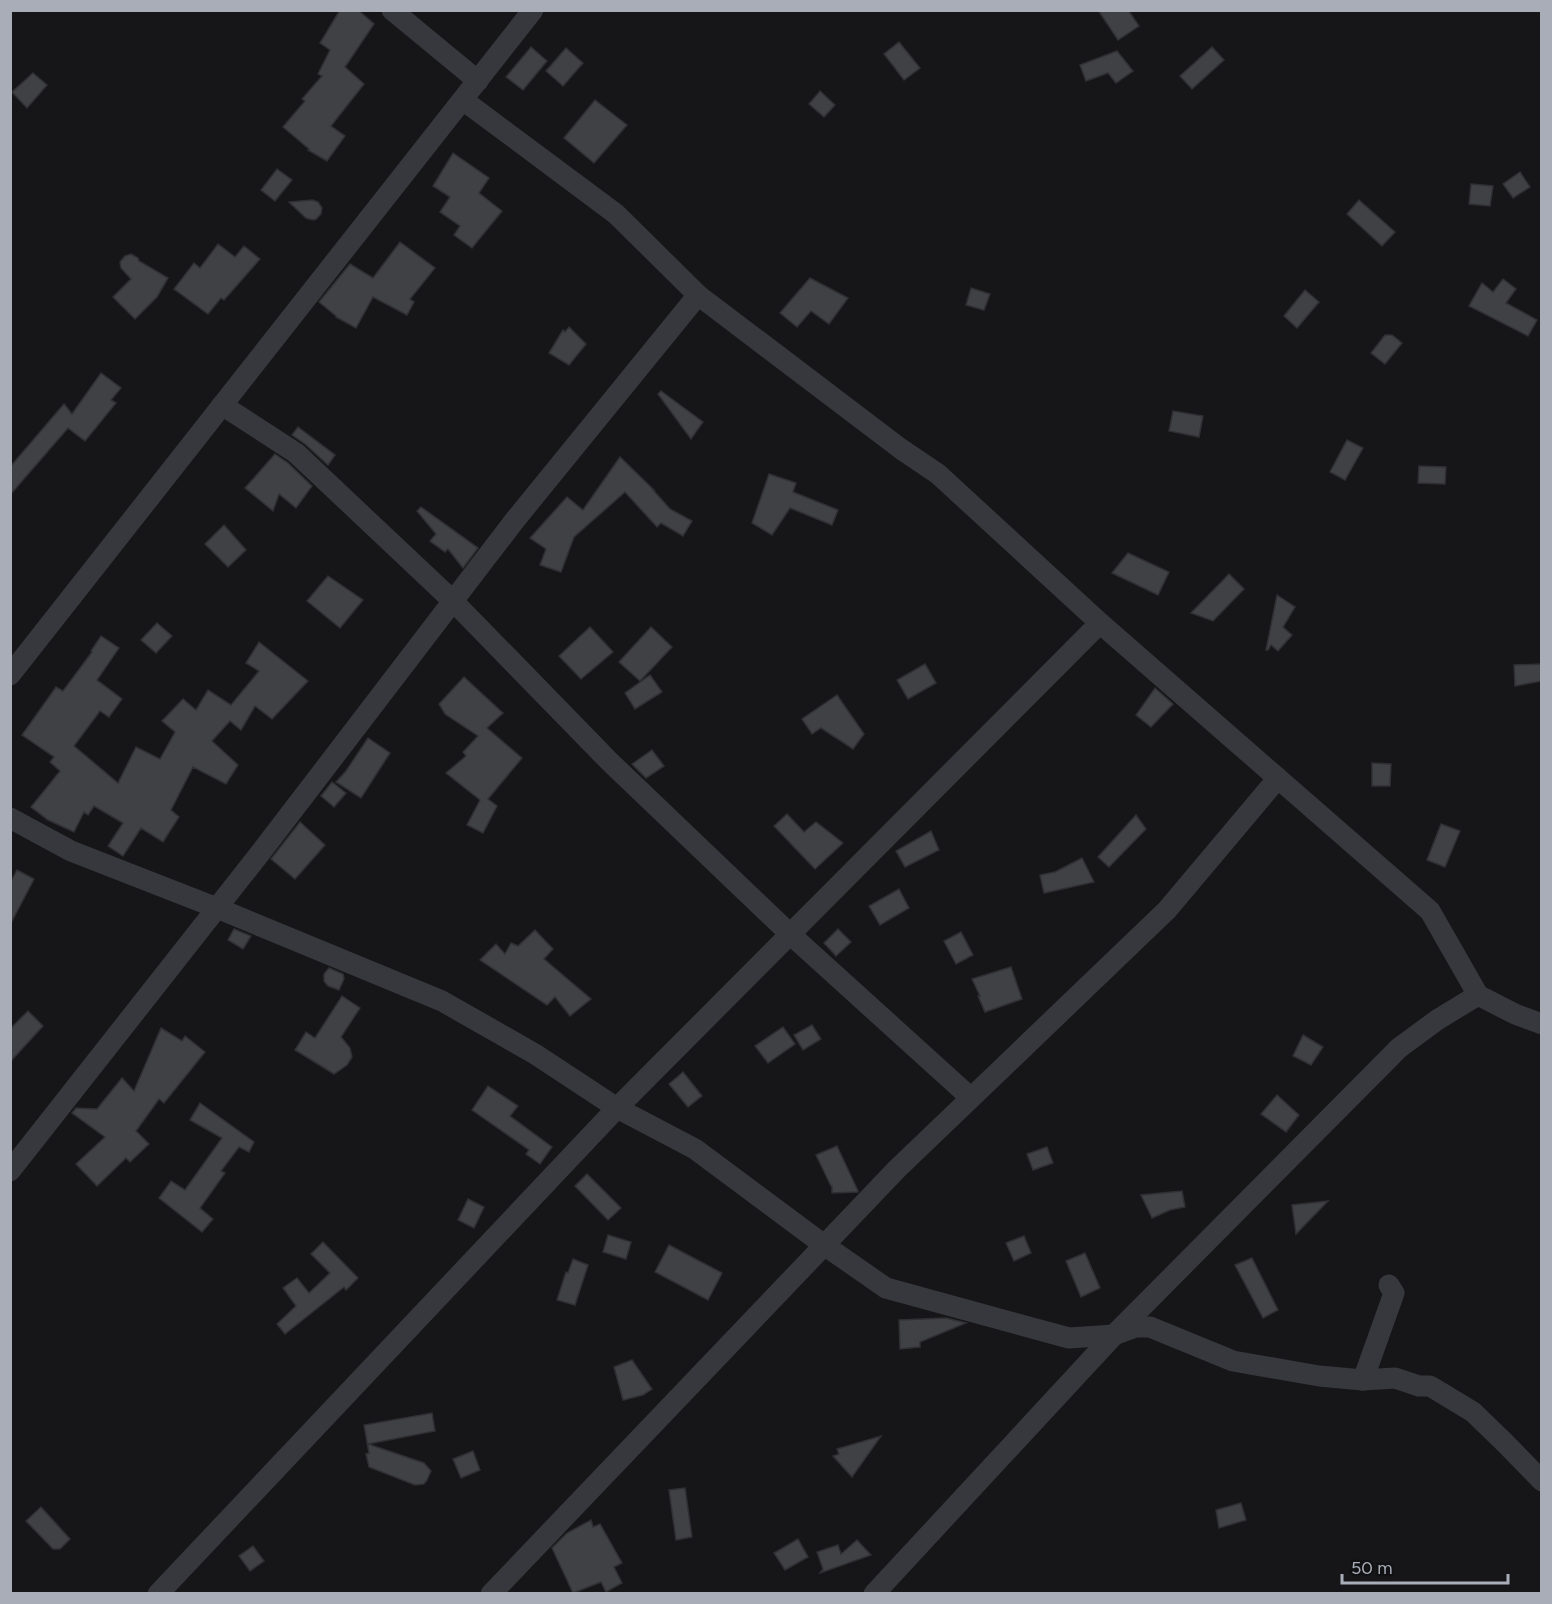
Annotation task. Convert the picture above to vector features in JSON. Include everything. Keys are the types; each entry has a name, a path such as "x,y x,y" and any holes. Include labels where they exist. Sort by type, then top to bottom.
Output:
{"street":[{"path":"392,10 478,81"},
{"path":"10,675 533,10"},
{"path":"463,100 616,214 698,295 892,442 938,474 1100,623 1430,911 1478,995 1515,1014 1542,1024"},
{"path":"10,1171 217,908 522,511 698,295"},
{"path":"222,405 296,453 453,601 610,762 790,934 971,1098"},
{"path":"158,1593 617,1108 1100,623"},
{"path":"491,1593 897,1169 1167,910 1278,778"},
{"path":"10,818 71,851 217,908 442,1001 536,1054 617,1108 695,1149 886,1288 1069,1338 1114,1335 1136,1327 1150,1327 1233,1361 1319,1376 1364,1380 1395,1378 1419,1386 1430,1386 1473,1412 1542,1481"},
{"path":"873,1593 1114,1335 1399,1048 1437,1020 1478,995"},
{"path":"1364,1380 1394,1293 1389,1285"}],"building":[{"path":"340,10 358,10 374,24 345,67 364,84 331,126 345,136 327,161 308,150 283,127 305,101 302,99 322,76 318,74 330,50 320,43"},
{"path":"1098,10 1128,10 1139,26 1118,40"},
{"path":"899,42 920,68 904,80 884,54"},
{"path":"531,47 547,61 523,90 506,77"},
{"path":"1212,47 1224,60 1192,89 1180,76"},
{"path":"566,48 583,63 563,86 546,71"},
{"path":"1117,51 1133,71 1116,83 1108,73 1086,81 1080,65"},
{"path":"33,73 47,85 27,108 12,92"},
{"path":"820,91 835,105 824,117 809,104"},
{"path":"595,100 627,125 594,163 564,138"},
{"path":"453,153 489,178 479,193 502,211 472,248 454,235 460,226 440,212 450,197 433,186"},
{"path":"277,169 292,180 275,201 261,190"},
{"path":"1520,172 1530,187 1513,198 1503,184"},
{"path":"1471,184 1493,186 1490,206 1469,204"},
{"path":"312,200 318,202 322,208 321,214 313,220 306,218 289,202"},
{"path":"1359,200 1395,232 1382,246 1347,214"},
{"path":"400,242 435,268 410,299 414,302 407,315 373,297 356,328 336,317 319,302 350,264 373,278"},
{"path":"218,244 235,257 244,246 260,259 224,300 221,298 208,314 174,289 194,263 200,268"},
{"path":"131,254 168,278 157,297 135,319 113,297 131,279 121,268 120,262 125,256"},
{"path":"810,278 848,298 829,324 811,311 797,327 780,313"},
{"path":"1503,279 1516,289 1506,303 1537,320 1528,336 1469,306 1482,283 1493,292"},
{"path":"971,288 990,294 984,310 966,305"},
{"path":"1305,290 1319,302 1297,328 1284,316"},
{"path":"569,327 586,344 569,365 549,353 563,330 565,332"},
{"path":"1385,335 1392,335 1402,343 1385,364 1371,353"},
{"path":"101,373 121,388 111,400 116,403 85,441 68,428 10,495 10,467 64,404 72,414"},
{"path":"661,391 703,422 691,439 658,394"},
{"path":"1173,411 1203,416 1199,437 1169,431"},
{"path":"298,427 335,455 328,465 292,435"},
{"path":"1347,440 1363,448 1345,480 1330,472"},
{"path":"275,454 312,486 296,508 279,494 273,511 245,488"},
{"path":"620,457 670,509 692,521 683,536 661,523 657,527 625,492 574,537 561,572 540,565 546,549 530,538 567,497 583,510"},
{"path":"1419,466 1446,467 1445,484 1418,483"},
{"path":"769,474 796,483 793,492 838,510 832,525 790,508 772,535 752,523"},
{"path":"421,507 478,548 463,568 448,549 445,552 430,541 436,534 417,511"},
{"path":"224,525 246,550 228,567 205,544"},
{"path":"1128,553 1169,572 1158,595 1112,573"},
{"path":"1229,574 1244,589 1213,621 1191,613"},
{"path":"328,576 363,600 340,628 307,601"},
{"path":"1277,595 1295,607 1283,627 1292,635 1278,651 1271,645 1266,650"},
{"path":"157,623 172,636 156,653 141,640"},
{"path":"590,627 613,652 581,679 559,656"},
{"path":"651,627 672,647 640,681 619,662"},
{"path":"101,636 119,648 97,680 122,699 109,717 100,711 74,746 118,783 136,747 160,759 175,732 162,721 183,699 196,710 208,690 231,705 259,671 246,663 259,642 308,681 272,719 255,706 241,730 230,721 212,741 238,765 226,784 193,767 171,810 179,817 163,842 141,828 123,856 108,846 123,823 94,806 88,815 84,812 74,832 48,820 31,807 60,771 50,762 54,757 22,735 56,687 63,691"},
{"path":"925,664 936,683 908,699 897,680"},
{"path":"1542,664 1542,681 1515,686 1514,665"},
{"path":"650,675 662,692 635,709 625,693"},
{"path":"464,677 503,713 487,728 522,758 488,799 497,806 483,833 467,825 480,800 446,773 466,756 463,752 478,736 445,714 439,704"},
{"path":"1155,688 1173,704 1151,727 1136,715"},
{"path":"837,695 864,734 853,749 821,728 812,734 802,719"},
{"path":"368,738 390,753 361,798 336,782"},
{"path":"652,750 664,766 646,778 632,764"},
{"path":"1372,763 1391,764 1390,786 1372,786"},
{"path":"332,782 346,793 334,807 321,796"},
{"path":"787,814 804,832 816,822 843,843 815,869 774,826"},
{"path":"1136,815 1146,829 1109,867 1098,857"},
{"path":"300,822 325,845 295,879 271,859"},
{"path":"1441,824 1460,831 1445,867 1427,860"},
{"path":"931,831 939,850 905,867 896,851"},
{"path":"1082,858 1094,882 1044,893 1040,875 1055,872"},
{"path":"17,870 34,879 10,925 10,883"},
{"path":"899,889 909,908 880,925 869,906"},
{"path":"234,929 251,936 243,949 228,940"},
{"path":"838,929 851,942 836,956 824,943"},
{"path":"535,930 553,949 544,959 591,999 570,1016 555,997 547,1005 480,960 496,944 505,954 511,943 518,946"},
{"path":"961,932 973,955 956,964 944,941"},
{"path":"1011,967 1022,999 985,1012 972,979"},
{"path":"329,968 343,974 344,979 339,990 328,986 324,981 324,974"},
{"path":"342,996 360,1008 341,1037 350,1048 352,1057 347,1065 334,1074 295,1050 306,1032 315,1038"},
{"path":"28,1011 43,1026 10,1062 10,1029"},
{"path":"812,1025 821,1039 803,1050 794,1035"},
{"path":"783,1027 795,1044 768,1063 755,1046"},
{"path":"161,1028 182,1041 185,1036 205,1052 164,1103 159,1099 136,1131 149,1144 130,1162 126,1158 97,1186 76,1164 105,1137 72,1113 76,1108 97,1109 122,1078 134,1091"},
{"path":"1303,1035 1323,1047 1311,1065 1293,1056"},
{"path":"683,1072 702,1096 688,1107 669,1084"},
{"path":"488,1086 518,1106 510,1116 552,1147 540,1164 526,1154 529,1150 472,1110"},
{"path":"1277,1095 1299,1115 1286,1132 1261,1114"},
{"path":"200,1103 254,1142 249,1152 239,1147 221,1171 225,1173 200,1208 213,1219 202,1232 159,1198 171,1181 185,1190 222,1138 190,1120"},
{"path":"837,1146 858,1192 832,1193 832,1186 816,1155"},
{"path":"1047,1147 1053,1163 1033,1170 1027,1154"},
{"path":"587,1174 621,1208 608,1220 575,1186"},
{"path":"1182,1191 1185,1207 1170,1210 1152,1218 1141,1195"},
{"path":"468,1199 484,1207 474,1228 458,1220"},
{"path":"1328,1201 1296,1234 1292,1205"},
{"path":"608,1235 631,1242 626,1259 603,1252"},
{"path":"1024,1236 1031,1253 1014,1261 1006,1243"},
{"path":"323,1242 358,1278 346,1290 344,1287 285,1334 277,1324 296,1306 283,1288 297,1278 309,1293 330,1273 311,1254"},
{"path":"669,1245 722,1273 708,1300 655,1272"},
{"path":"1085,1253 1100,1288 1081,1297 1066,1261"},
{"path":"1252,1258 1278,1310 1263,1318 1235,1265"},
{"path":"573,1259 588,1265 575,1305 557,1300"},
{"path":"946,1318 966,1323 920,1342 920,1347 900,1349 899,1320"},
{"path":"632,1360 652,1389 643,1395 623,1400 614,1367"},
{"path":"432,1413 435,1431 368,1444 424,1463 431,1471 424,1484 415,1485 369,1467 364,1425"},
{"path":"881,1436 852,1477 833,1456 839,1454 837,1449"},
{"path":"473,1451 480,1470 461,1478 453,1459"},
{"path":"685,1488 692,1537 676,1540 669,1490"},
{"path":"1241,1503 1246,1520 1219,1528 1216,1510"},
{"path":"41,1507 70,1539 60,1549 53,1549 26,1521"},
{"path":"591,1520 593,1527 600,1524 622,1563 614,1567 622,1583 606,1592 601,1582 573,1593 552,1548 567,1533"},
{"path":"798,1539 808,1557 785,1570 774,1553"},
{"path":"857,1540 871,1555 820,1573 823,1569 817,1552 838,1545 841,1554"},
{"path":"253,1546 264,1561 250,1571 239,1556"}]}
